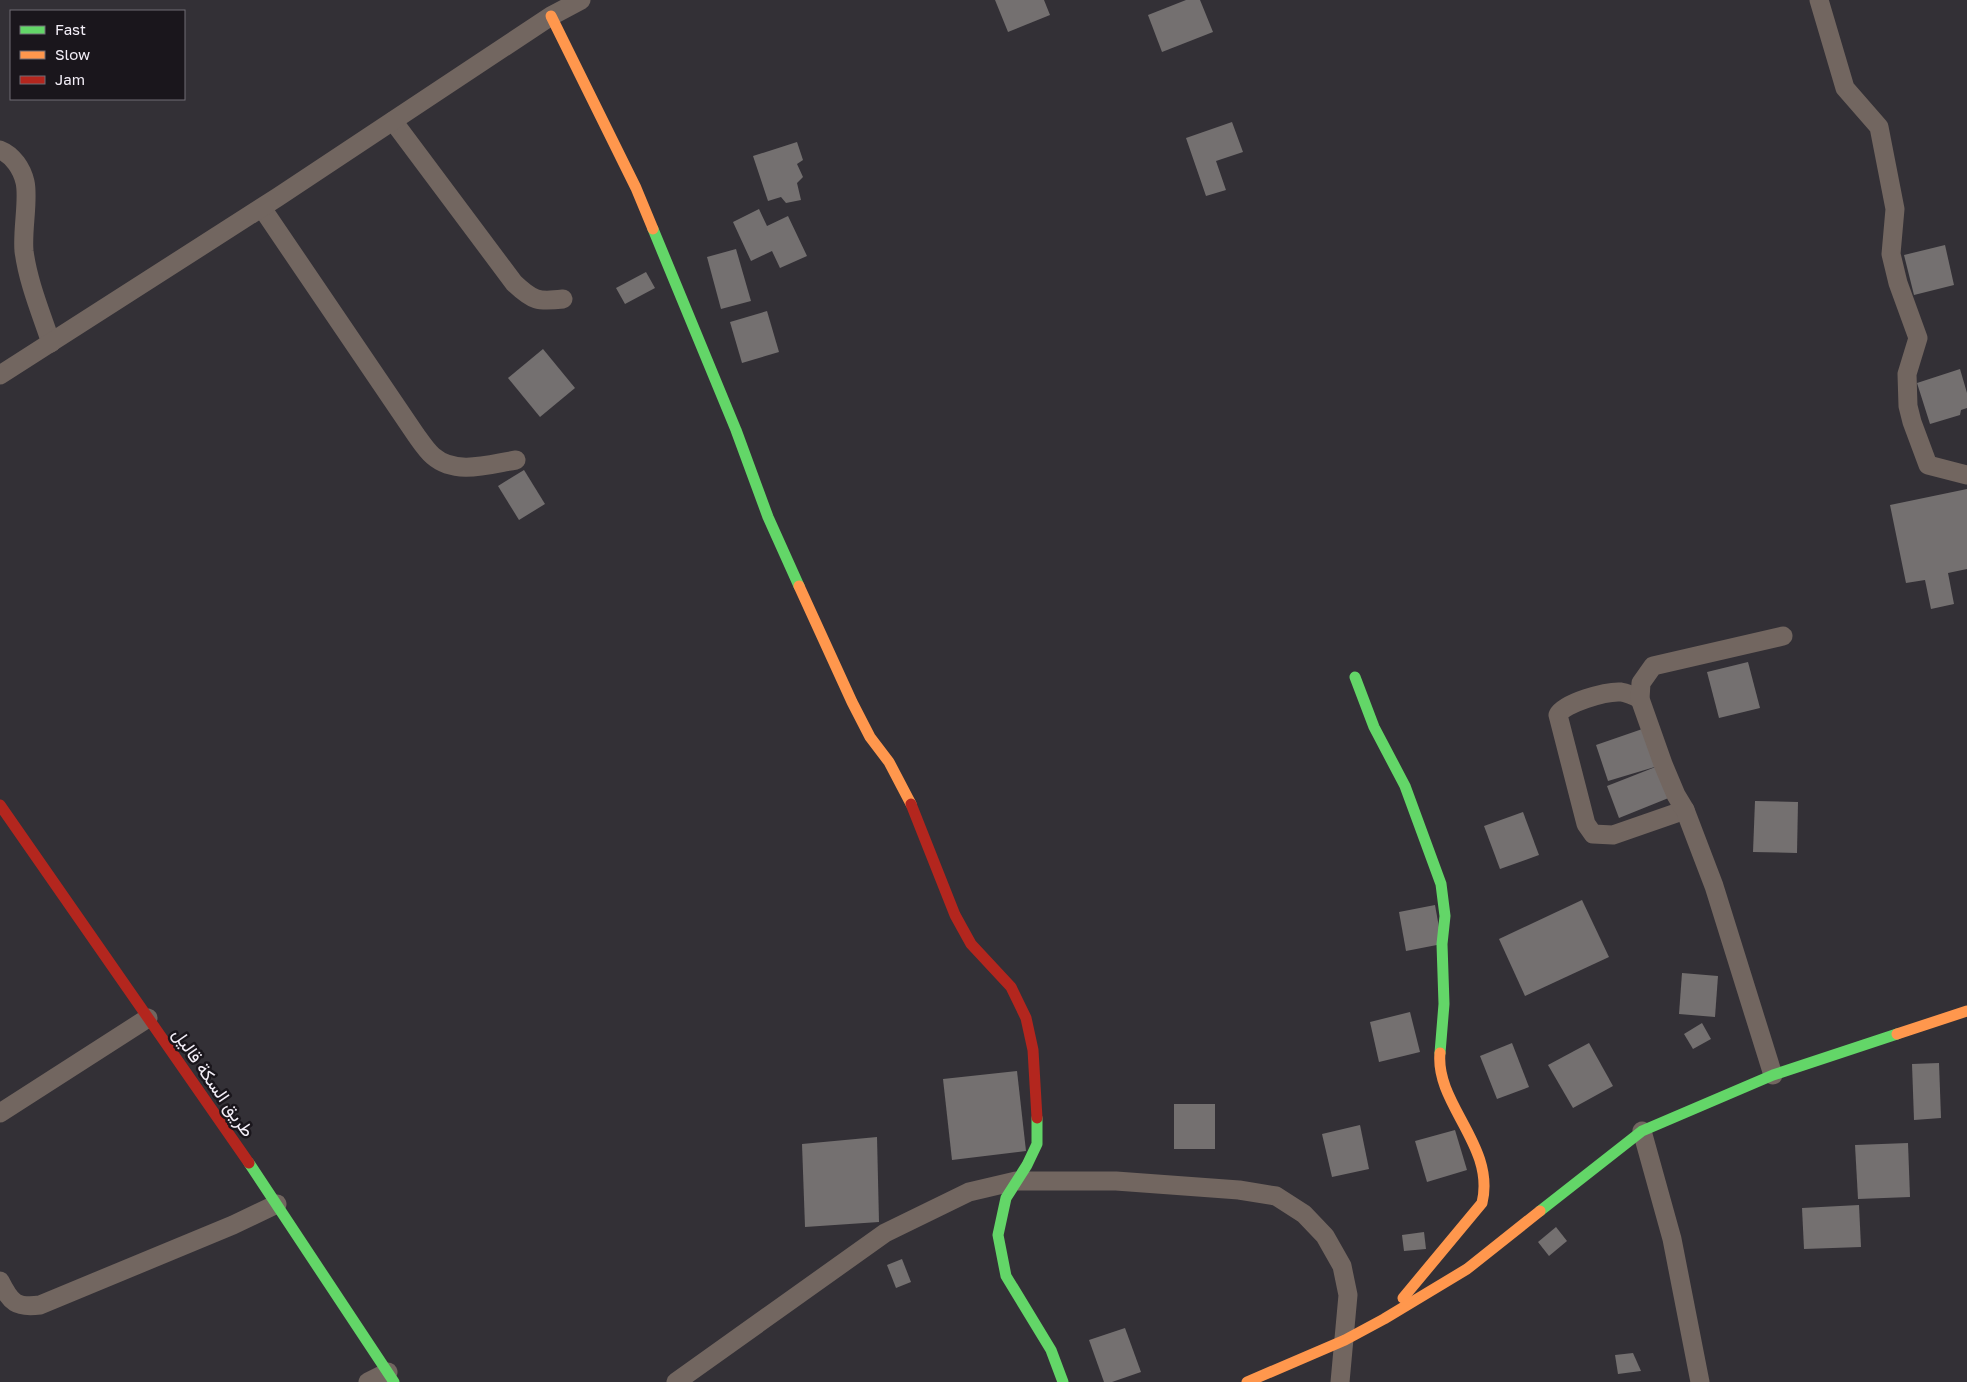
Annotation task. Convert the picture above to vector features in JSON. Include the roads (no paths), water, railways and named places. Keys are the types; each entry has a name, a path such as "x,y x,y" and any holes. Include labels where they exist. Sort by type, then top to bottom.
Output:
{"street":[{"path":"0,375 262,208 551,16 580,0"},
{"path":"1819,0 1845,88 1879,127 1895,209 1891,254 1898,283 1918,338 1907,374 1908,406 1912,422 1928,465 1967,475"},
{"path":"551,16 636,188 736,430 768,517 852,702 870,737 889,762 912,806 955,915 971,944 1011,987 1026,1018 1033,1050 1037,1098 1036,1144 1027,1165 1006,1198 998,1235 1006,1276 1051,1350 1063,1382"},
{"path":"393,121 514,283 526,294 542,302 563,299"},
{"path":"0,150 6,153 20,168 26,184 22,228 24,253 51,343"},
{"path":"262,208 416,435 434,457 451,466 471,467 516,460"},
{"path":"1773,1075 1714,886 1685,810 1672,788 1640,699 1641,683 1653,666 1783,636"},
{"path":"1355,677 1374,726 1405,786 1441,884 1445,916 1442,944 1444,1004 1439,1060 1444,1084 1475,1144 1486,1188 1482,1202 1464,1227 1384,1319"},
{"path":"1640,699 1620,692 1612,693 1568,705 1561,709 1558,715 1586,824 1593,834 1613,835 1685,810"},
{"name":"طريق السكة قاليل","path":"0,805 276,1204 391,1377"},
{"path":"1247,1382 1345,1340 1467,1269 1642,1131 1773,1075 1967,1012"},
{"path":"0,1113 148,1018"},
{"path":"1642,1131 1672,1240 1700,1382"},
{"path":"676,1382 885,1233 969,1192 1016,1180 1116,1181 1238,1190 1276,1196 1304,1214 1325,1236 1342,1266 1348,1295 1340,1382"},
{"path":"0,1282 15,1304 26,1307 40,1305 233,1225 276,1204"},
{"path":"368,1382 391,1377"}]}
